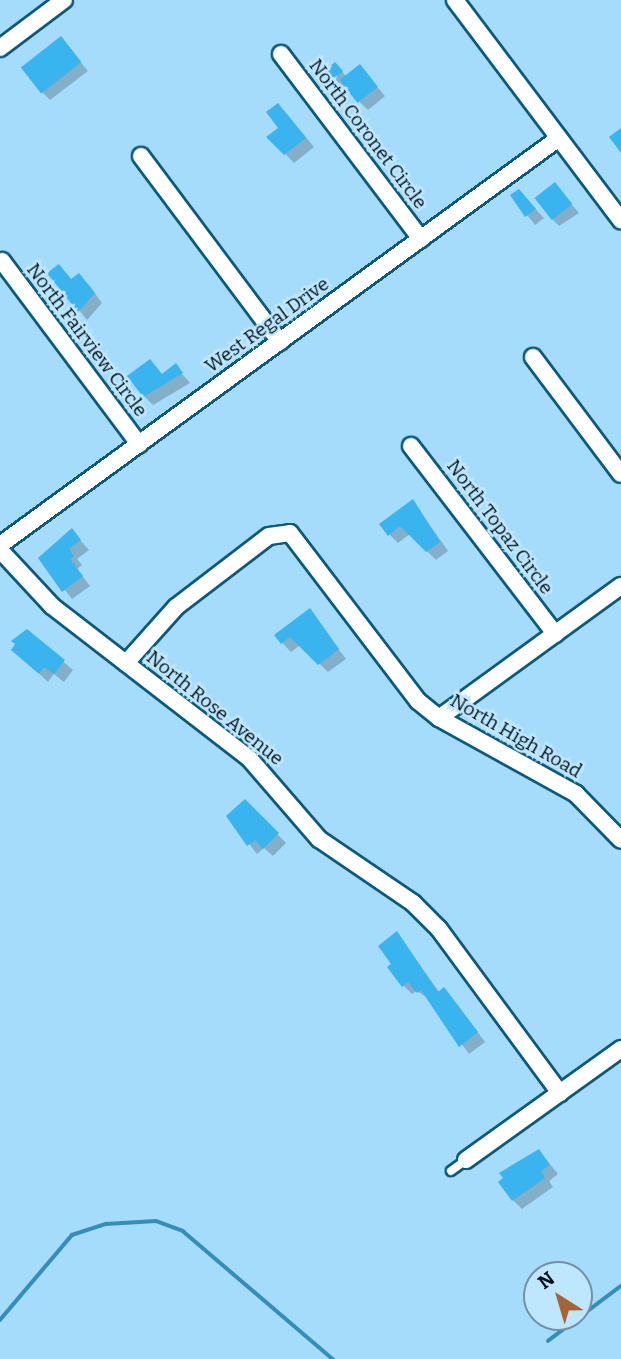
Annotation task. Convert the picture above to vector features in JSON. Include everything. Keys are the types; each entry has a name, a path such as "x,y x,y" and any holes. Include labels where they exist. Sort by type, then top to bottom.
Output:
{"street":[{"path":"0,48 41,7 64,0"},
{"path":"455,0 621,220"},
{"name":"North Coronet Circle","path":"281,54 421,239"},
{"name":"West Regal Drive","path":"0,548 559,138"},
{"path":"141,156 280,342"},
{"name":"North Fairview Circle","path":"2,261 139,444"},
{"path":"533,357 621,474"},
{"name":"North Topaz Circle","path":"411,446 555,634"},
{"name":"North High Road","path":"126,663 176,607 269,536 290,533 418,701 439,718 551,777 598,812 621,840"},
{"name":"North Rose Avenue","path":"0,548 52,606 249,758 319,839 413,903 439,929 560,1093"},
{"path":"439,718 621,586"},
{"path":"466,1160 621,1049"}],"lane":[{"path":"451,1171 466,1160"}],"building":[{"path":"61,36 81,62 41,93 21,67"},
{"path":"335,62 343,71 334,79 326,70"},
{"path":"360,64 378,87 357,103 340,80"},
{"path":"278,103 306,138 284,155 266,137 278,128 266,112"},
{"path":"621,128 621,153 609,137"},
{"path":"555,182 572,204 552,220 535,198"},
{"path":"519,189 536,209 525,217 510,195"},
{"path":"59,264 71,279 79,273 95,293 78,312 47,273"},
{"path":"150,359 162,374 176,363 183,373 143,397 127,376"},
{"path":"413,499 440,542 426,552 400,526 388,536 379,524"},
{"path":"72,528 81,540 69,549 74,556 70,559 83,576 62,592 38,558"},
{"path":"310,608 339,649 318,665 290,637 281,644 274,635"},
{"path":"27,629 65,660 54,674 44,667 39,674 11,650 15,644 11,641"},
{"path":"245,799 279,833 263,849 255,840 247,846 226,816"},
{"path":"397,931 438,992 444,987 478,1032 459,1047 421,990 417,993 408,982 402,987 387,967 391,964 378,946"},
{"path":"539,1149 550,1165 541,1171 545,1178 512,1201 498,1182 503,1178 499,1173"}],"waterway":[{"path":"0,1320 72,1235 106,1224 156,1221 183,1231 333,1359"},
{"path":"548,1341 621,1286"}]}
